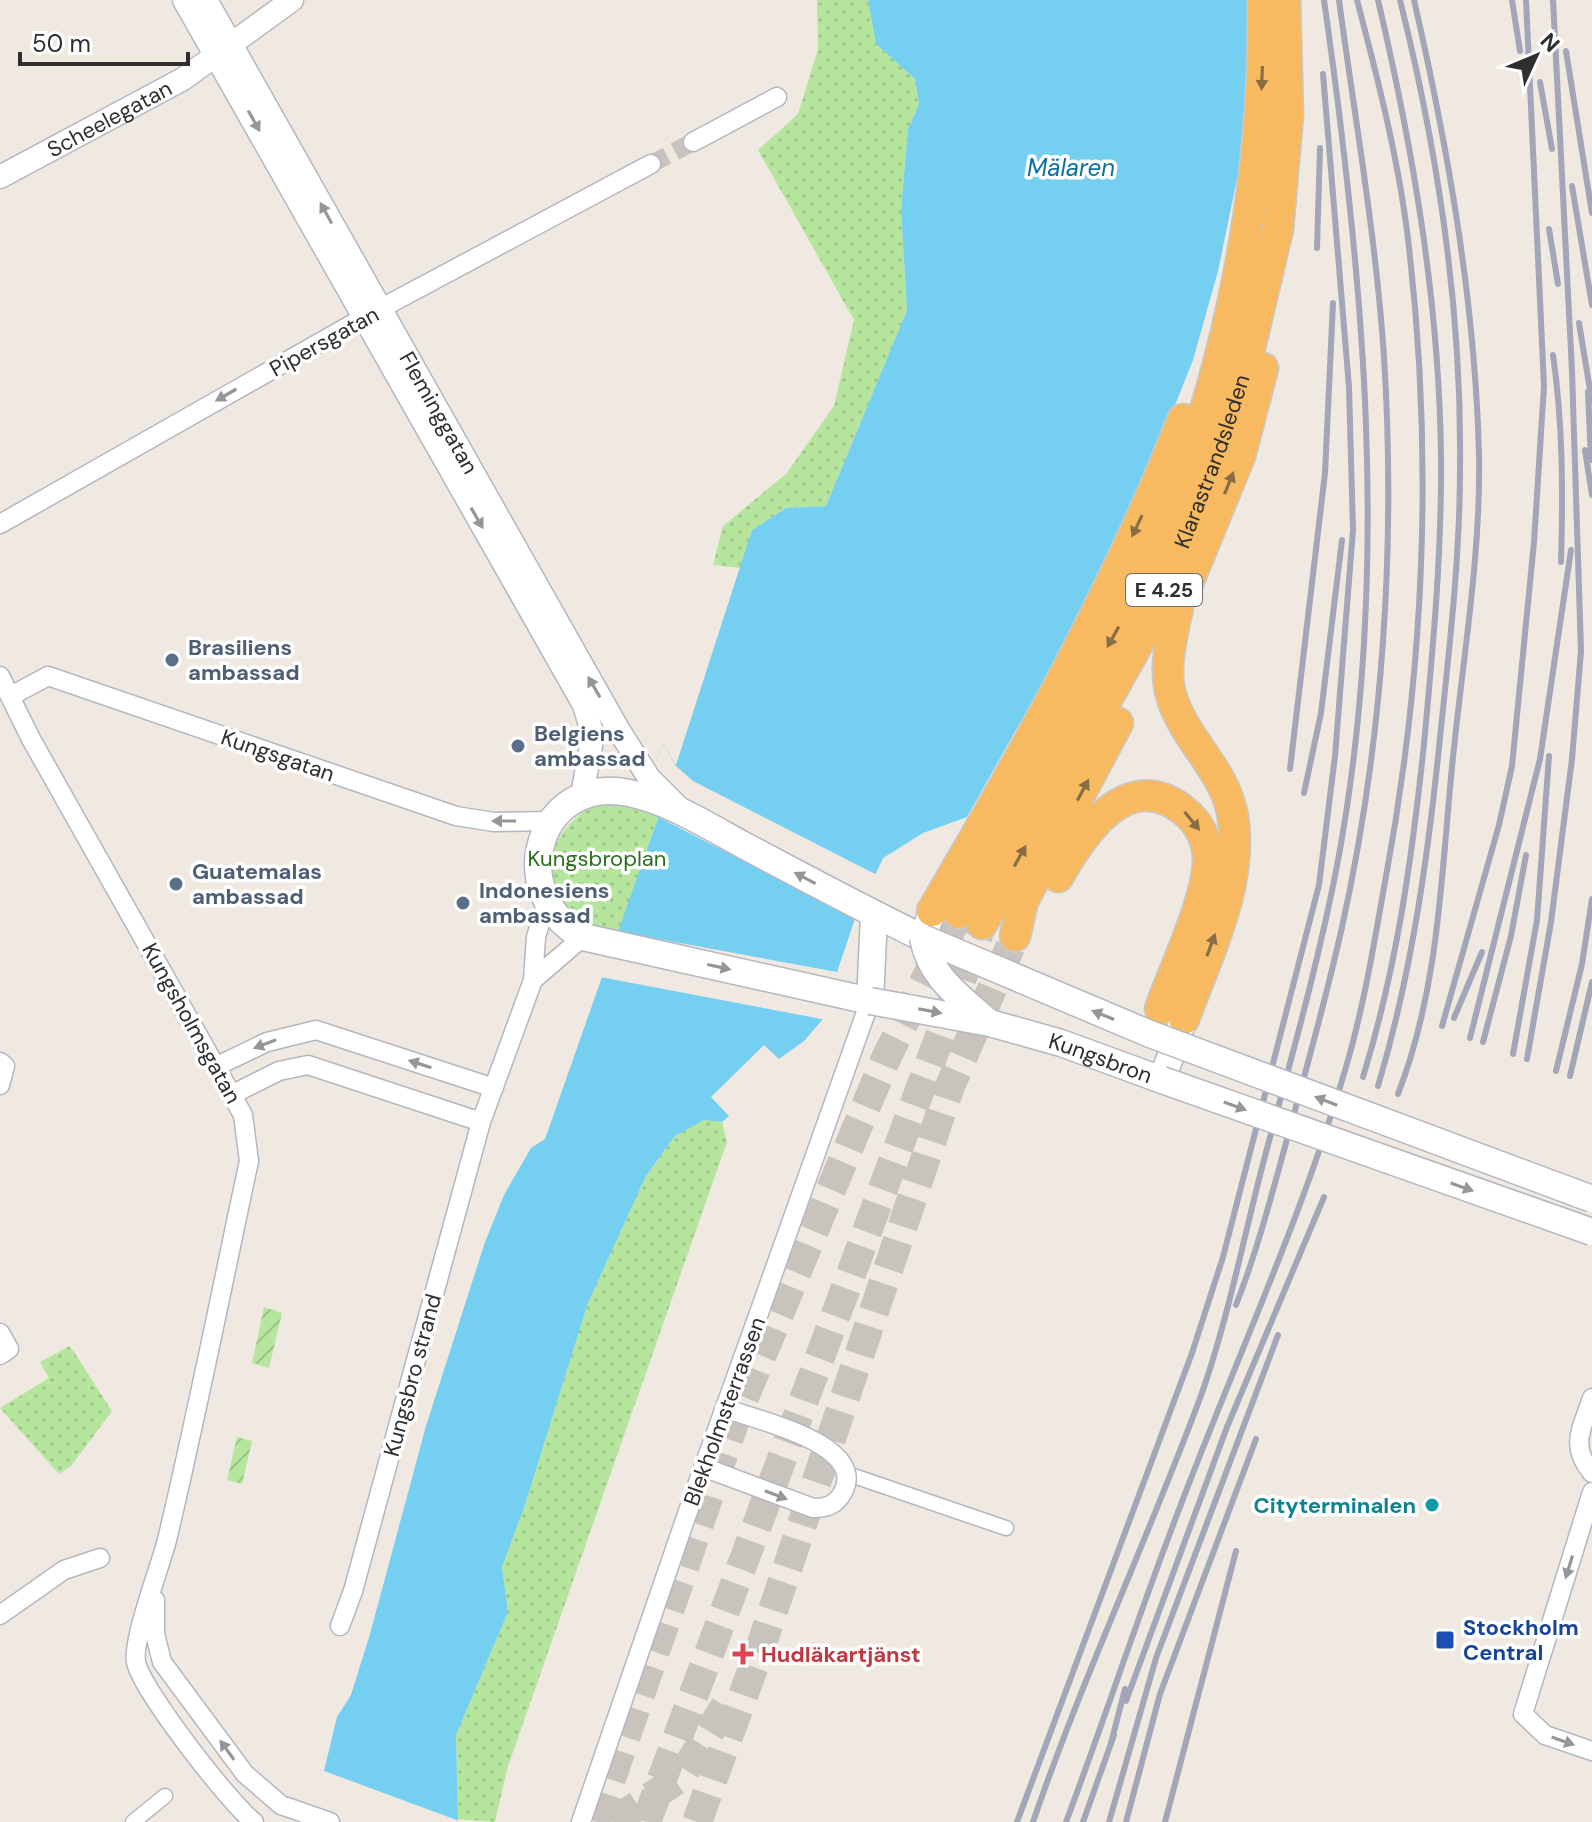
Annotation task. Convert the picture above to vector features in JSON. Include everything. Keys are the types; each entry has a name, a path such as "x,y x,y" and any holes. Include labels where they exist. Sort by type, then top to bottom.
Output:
{"highway":[{"name":"Klarastrandsleden","path":"949,921 1132,603 1179,495 1221,356 1246,246 1261,101 1263,0"},
{"name":"Klarastrandsleden","path":"949,921 1155,613 1221,442 1247,360 1278,229 1288,115 1285,0"},
{"path":"1167,1026 1208,863 1206,841 1192,817 1171,800 1148,795 1123,801 1101,816 1076,844 1041,909 1015,936 1023,901 1178,607 1240,456 1254,410 1272,314 1278,229"},
{"path":"949,921 999,795 1134,533 1188,408 1221,356"},
{"path":"1167,1026 1225,905 1235,835 1231,809 1220,780 1177,712 1169,688 1168,661 1178,607"}],"main road":[{"name":"Kungsbron","path":"645,787 687,815 874,915 949,921 1167,1026 1399,1129 1592,1199"},
{"path":"588,939 566,928 546,904 537,861 539,847 552,821 582,795 645,787"},
{"path":"870,1001 874,915"},
{"path":"949,921 930,965 942,982 990,1023"},
{"name":"Kungsbron","path":"588,939 870,1001 990,1023 1136,1070 1592,1232"},
{"path":"1136,1070 1167,1026"},
{"path":"1162,1080 1167,1026"},
{"path":"1388,1162 1399,1129"}],"street":[{"name":"Fleminggatan","path":"184,0 222,48 584,705 593,735 582,795"},
{"name":"Fleminggatan","path":"206,0 222,48"},
{"name":"Scheelegatan","path":"0,177 183,79 292,0"},
{"path":"693,142 777,97"},
{"name":"Pipersgatan","path":"0,524 371,314 651,164"},
{"name":"Fleminggatan","path":"371,314 645,787"},
{"name":"Kungsholmsgatan","path":"0,676 31,739 243,1115 249,1161 155,1589 137,1643 140,1676 235,1803 254,1822"},
{"name":"Kungsgatan","path":"11,696 48,676 456,816 494,822 552,821"},
{"path":"217,1066 267,1042 316,1030 494,1088 533,980 536,937 546,904"},
{"path":"533,980 588,939"},
{"name":"Blekholmsterrassen","path":"581,1822 703,1467 870,1001"},
{"path":"308,1065 316,1030"},
{"path":"0,1062 5,1066 5,1076 0,1085"},
{"path":"233,1094 279,1071 308,1065 481,1122"},
{"name":"Kungsbro strand","path":"340,1626 353,1591 481,1122 494,1088"},
{"path":"0,1333 9,1349 0,1355"},
{"path":"1592,1398 1578,1453 1592,1473"},
{"path":"703,1467 813,1508 826,1508 843,1494 848,1474 843,1460 825,1445 724,1408"},
{"path":"848,1474 1006,1528"},
{"path":"1592,1492 1523,1714 1545,1735 1592,1751"},
{"path":"0,1615 64,1570 100,1558"},
{"name":"Kungsholmsgatan","path":"155,1589 155,1634 162,1662 245,1774 281,1805 330,1822"},
{"path":"133,1822 165,1796"}],"green space":[{"path":"817,0 868,0 876,44 915,79 919,104 908,129 901,210 907,310 826,506 786,508 752,530 741,568 713,565 723,526 786,474 834,406 854,320 758,150 798,114 818,49"},
{"name":"Kungsbroplan","path":"598,804 637,806 658,817 619,932 592,926 577,918 562,905 553,890 550,873 558,840 582,813"},
{"path":"704,1119 722,1122 727,1142 507,1769 495,1822 458,1819 456,1735 508,1612 502,1567 525,1505 588,1303 646,1176 675,1136"},
{"path":"264,1307 282,1313 269,1368 252,1363"},
{"path":"70,1346 112,1411 71,1466 59,1474 0,1408 49,1378 40,1362"},
{"path":"237,1437 252,1441 242,1484 227,1480"}],"water":[{"name":"Mälaren","path":"868,0 1251,0 1250,72 1239,169 1218,271 1193,360 1148,473 1048,673 967,817 923,833 883,858 855,919 823,1019 804,1041 779,1059 764,1045 711,1097 729,1116 722,1122 704,1120 675,1136 646,1176 588,1303 525,1505 502,1567 508,1612 456,1735 458,1822 324,1771 337,1717 351,1695 370,1634 426,1426 485,1242 504,1195 531,1148 545,1139 658,818 637,806 663,744 676,765 752,530 786,508 826,506 907,310 901,210 908,129 919,104 915,79 876,44"}],"pier":[{"path":"663,744 676,766 693,781 879,876 859,920 827,1020 600,977 615,931 837,972 855,919 637,806"},
{"path":"320,1770 324,1771 462,1822 325,1822"}],"tunnel":[{"path":"651,164 693,142"},
{"path":"596,1822 737,1414 887,1056 959,913"},
{"path":"646,1822 982,924"},
{"path":"697,1822 759,1652 950,1086 1015,936"},
{"path":"613,1822 681,1777 728,1702"}],"railway":[{"path":"1033,1822 1209,1372 1306,1001 1341,844 1356,739 1365,633 1368,527 1366,422 1350,210 1324,0"},
{"path":"1236,1305 1274,1186 1342,927 1368,786 1383,643 1388,499 1384,357 1370,223 1339,0"},
{"path":"1066,1822 1172,1528 1286,1242 1328,1126 1363,998 1399,801 1417,639 1421,558 1421,394 1403,202 1386,115 1357,0"},
{"path":"1363,1077 1394,953 1414,829 1434,636 1441,491 1435,340 1422,226 1378,0"},
{"path":"1378,1086 1401,998 1425,864 1451,631 1460,501 1457,350 1445,232 1426,115 1400,0"},
{"path":"1398,1094 1422,1014 1436,932 1474,572 1479,493 1476,397 1466,283 1438,112 1414,0"},
{"path":"1512,0 1520,51"},
{"path":"1442,1026 1499,825 1512,766 1534,542 1544,386 1526,0"},
{"path":"1527,1059 1551,922 1572,759 1581,651 1572,371 1553,0"},
{"path":"1566,51 1592,213"},
{"path":"1017,1822 1192,1353 1223,1257 1319,885 1335,756 1353,530 1349,387 1323,74"},
{"path":"1540,82 1552,149"},
{"path":"1317,248 1320,148"},
{"path":"1572,186 1592,305"},
{"path":"1549,229 1558,284"},
{"path":"1290,769 1325,473 1333,303"},
{"path":"1579,323 1592,402"},
{"path":"1553,355 1562,458 1561,562"},
{"path":"1588,392 1591,460"},
{"path":"1585,450 1592,495"},
{"path":"1304,793 1321,713 1342,540"},
{"path":"1470,1038 1540,759 1571,550"},
{"path":"1513,1054 1537,920 1549,756"},
{"path":"1483,1042 1511,936 1526,855"},
{"path":"1556,1071 1582,964 1592,899"},
{"path":"1454,1018 1482,952"},
{"path":"1570,1076 1592,982"},
{"path":"1126,1701 1227,1427 1324,1197"},
{"path":"1109,1822 1156,1658 1278,1335"},
{"path":"1126,1822 1160,1694 1256,1439"},
{"path":"1165,1822 1236,1551"},
{"path":"1111,1743 1125,1689"},
{"path":"1083,1822 1114,1735"}],"place":[{"name":"Brasiliens ambassad","path":"172,660"},
{"name":"Belgiens ambassad","path":"518,746"},
{"name":"Guatemalas ambassad","path":"176,884"},
{"name":"Indonesiens ambassad","path":"463,903"},
{"name":"Cityterminalen","path":"1432,1505"},
{"name":"Stockholm Central","path":"1445,1640"},
{"name":"Hudläkartjänst","path":"743,1654"}]}
